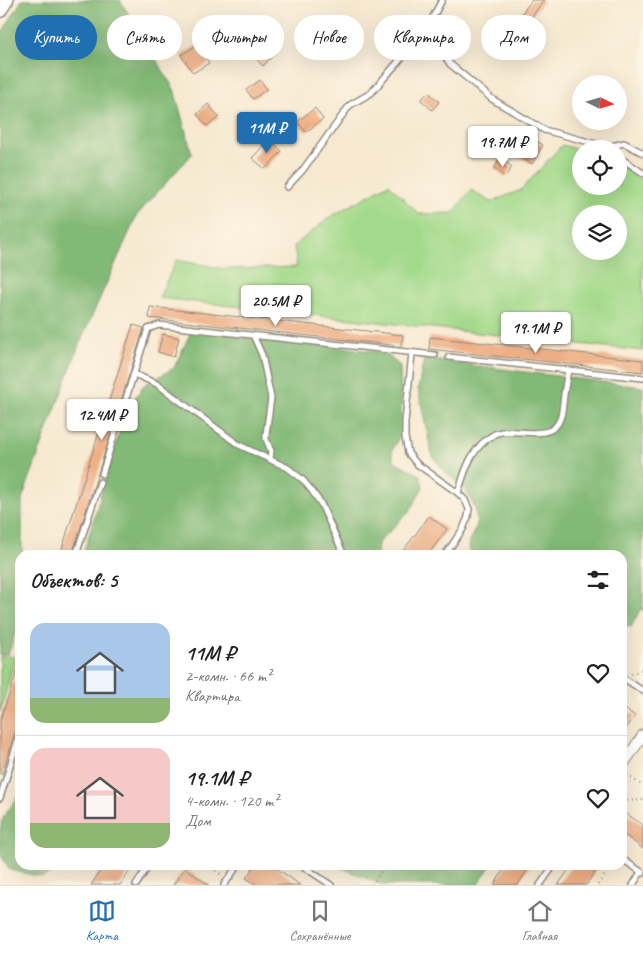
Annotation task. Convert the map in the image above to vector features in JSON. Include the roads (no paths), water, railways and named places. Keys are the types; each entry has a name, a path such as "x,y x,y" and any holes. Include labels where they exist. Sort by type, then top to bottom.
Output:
{"street":[{"path":"0,11 7,0"},
{"path":"627,759 643,735"}],"lane":[{"path":"434,15 442,0"},
{"path":"287,187 302,171 350,105 371,93 400,60"},
{"path":"447,60 492,99 544,130 580,140"},
{"path":"627,145 643,153"},
{"path":"627,163 643,174"},
{"path":"102,474 148,329 159,325 435,355"},
{"path":"253,335 262,355 271,398 266,434 271,451 270,459"},
{"path":"412,353 405,422 408,452 417,464 458,493 465,500 469,509 468,518 463,529 448,550"},
{"path":"449,357 643,378"},
{"path":"458,493 472,454 494,434 507,431 545,433 555,427 560,420 568,370"},
{"path":"134,374 157,384 239,445 288,468 303,480 320,504 342,550"},
{"path":"78,550 100,482"},
{"path":"627,680 643,691"},
{"path":"0,798 15,750"},
{"path":"627,862 642,873 633,885"},
{"path":"136,885 146,870"},
{"path":"224,885 235,870"},
{"path":"308,870 331,885"},
{"path":"540,885 550,870"}]}
